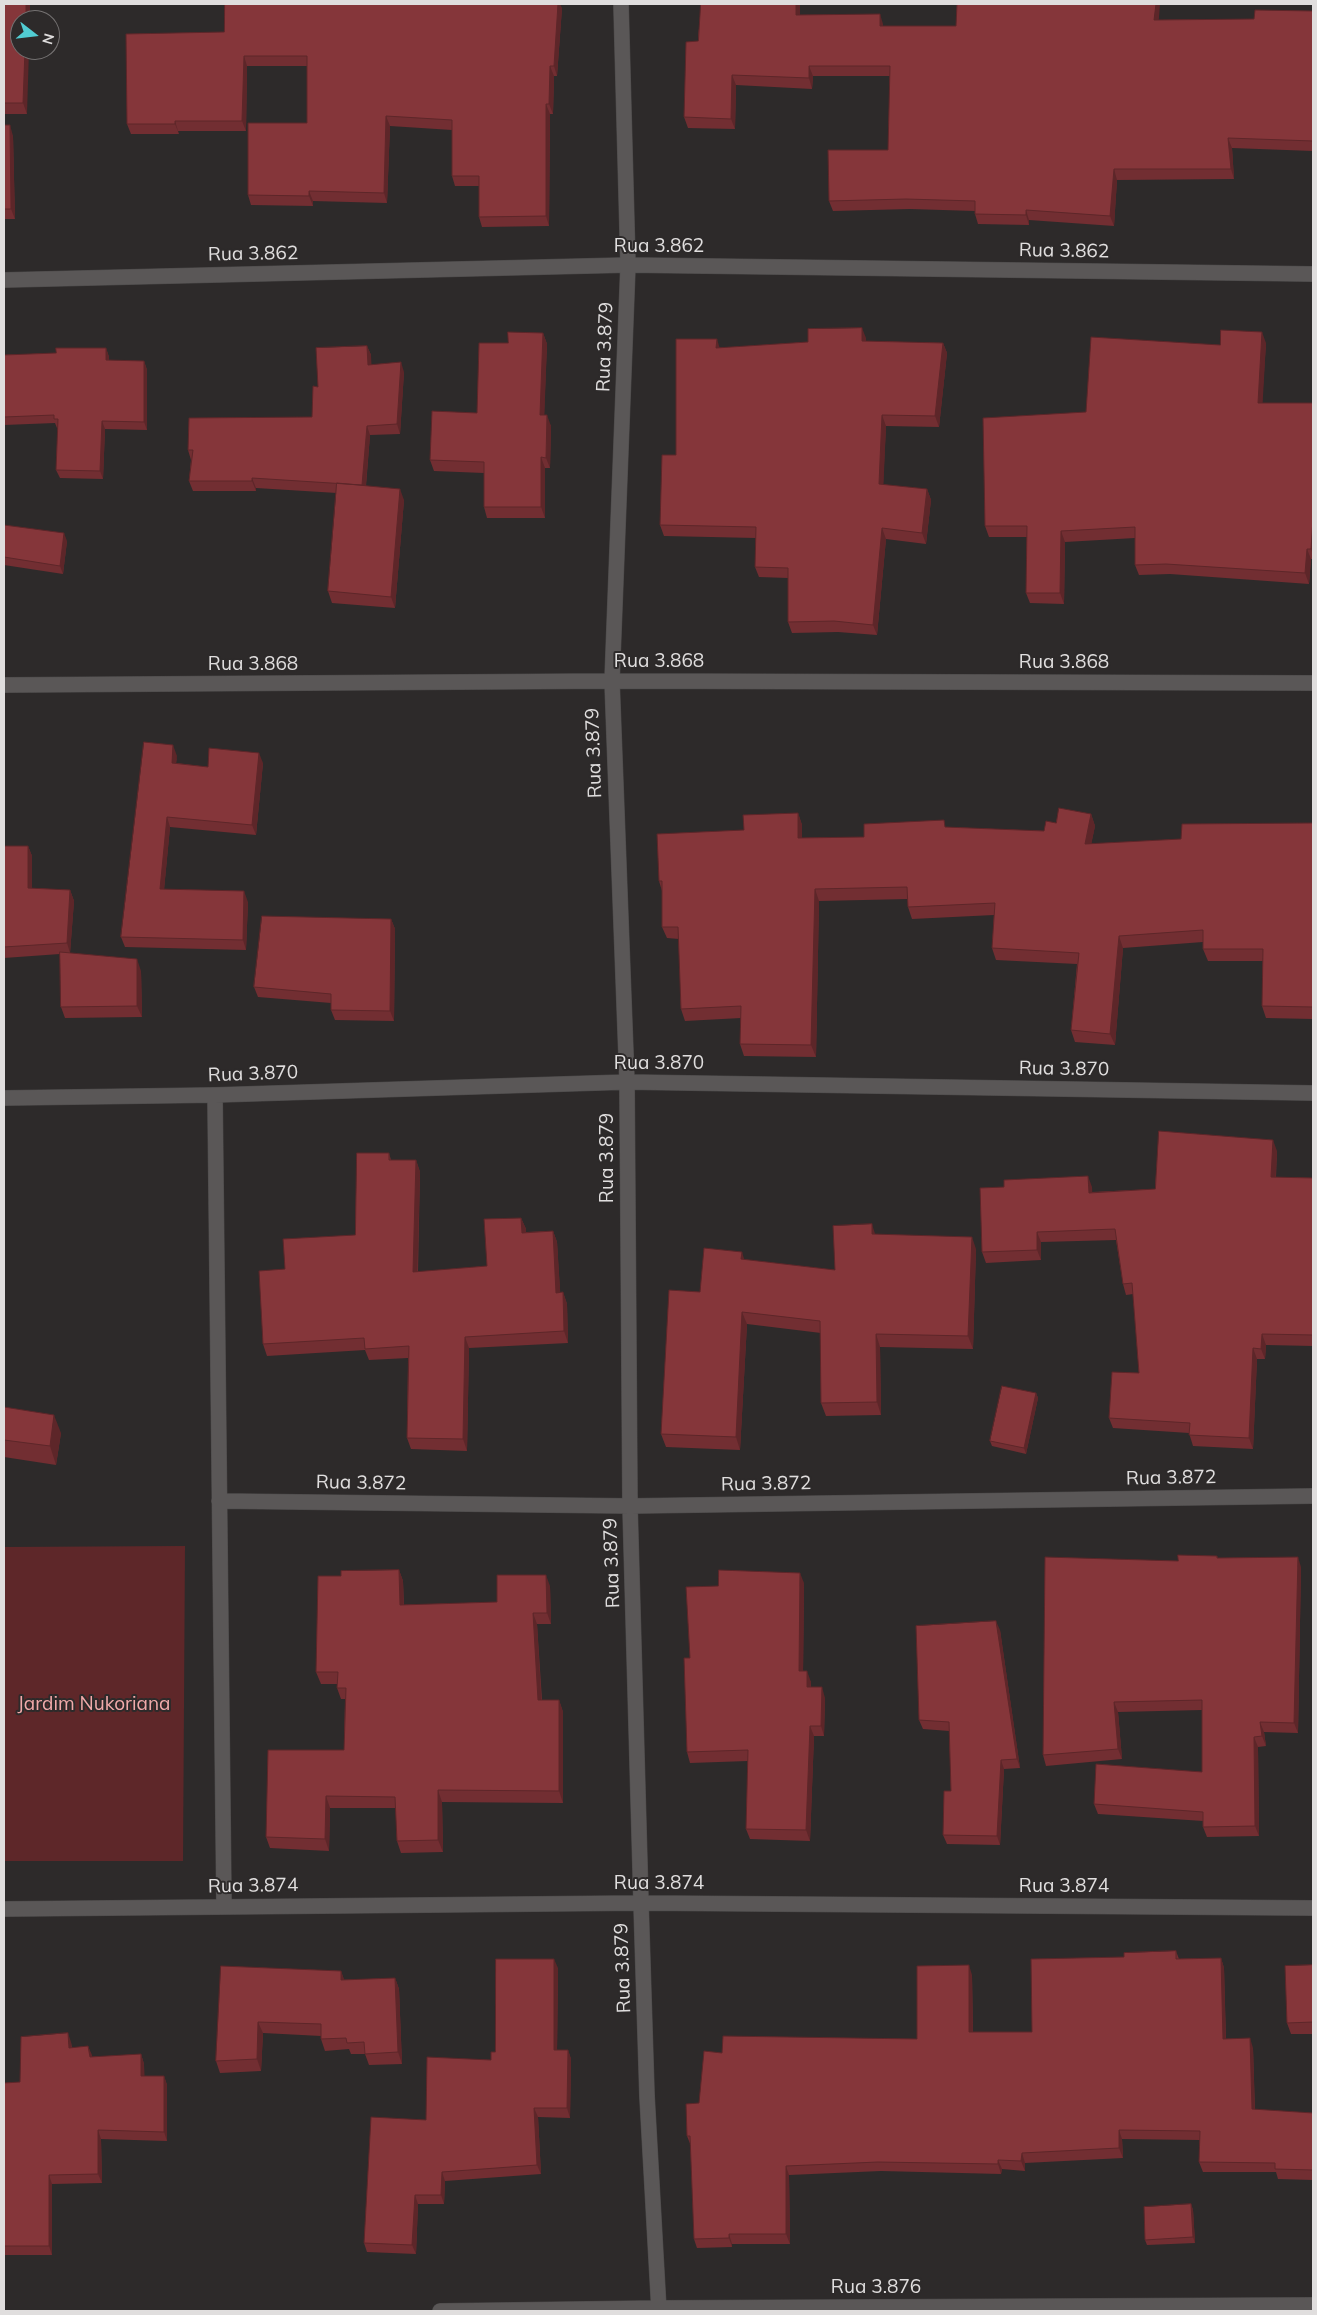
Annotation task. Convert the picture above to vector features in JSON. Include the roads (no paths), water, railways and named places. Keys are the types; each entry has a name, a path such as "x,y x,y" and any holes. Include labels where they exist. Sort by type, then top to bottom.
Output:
{"street":[{"name":"Rua 3.879","path":"621,4 628,265 612,681 627,1082 630,1506 646,2096 659,2309"},
{"name":"Rua 3.862","path":"4,280 628,265 1313,274"},
{"name":"Rua 3.868","path":"4,685 612,681 1313,683"},
{"name":"Rua 3.870","path":"4,1098 215,1096 627,1082 1313,1093"},
{"path":"215,1096 224,1906"},
{"name":"Rua 3.872","path":"219,1501 630,1506 1313,1496"},
{"name":"Rua 3.874","path":"4,1909 641,1903 1313,1908"},
{"name":"Rua 3.876","path":"440,2311 1313,2305"}],"park label":[{"name":"Jardim Nukoriana","path":"94,1704"}]}
